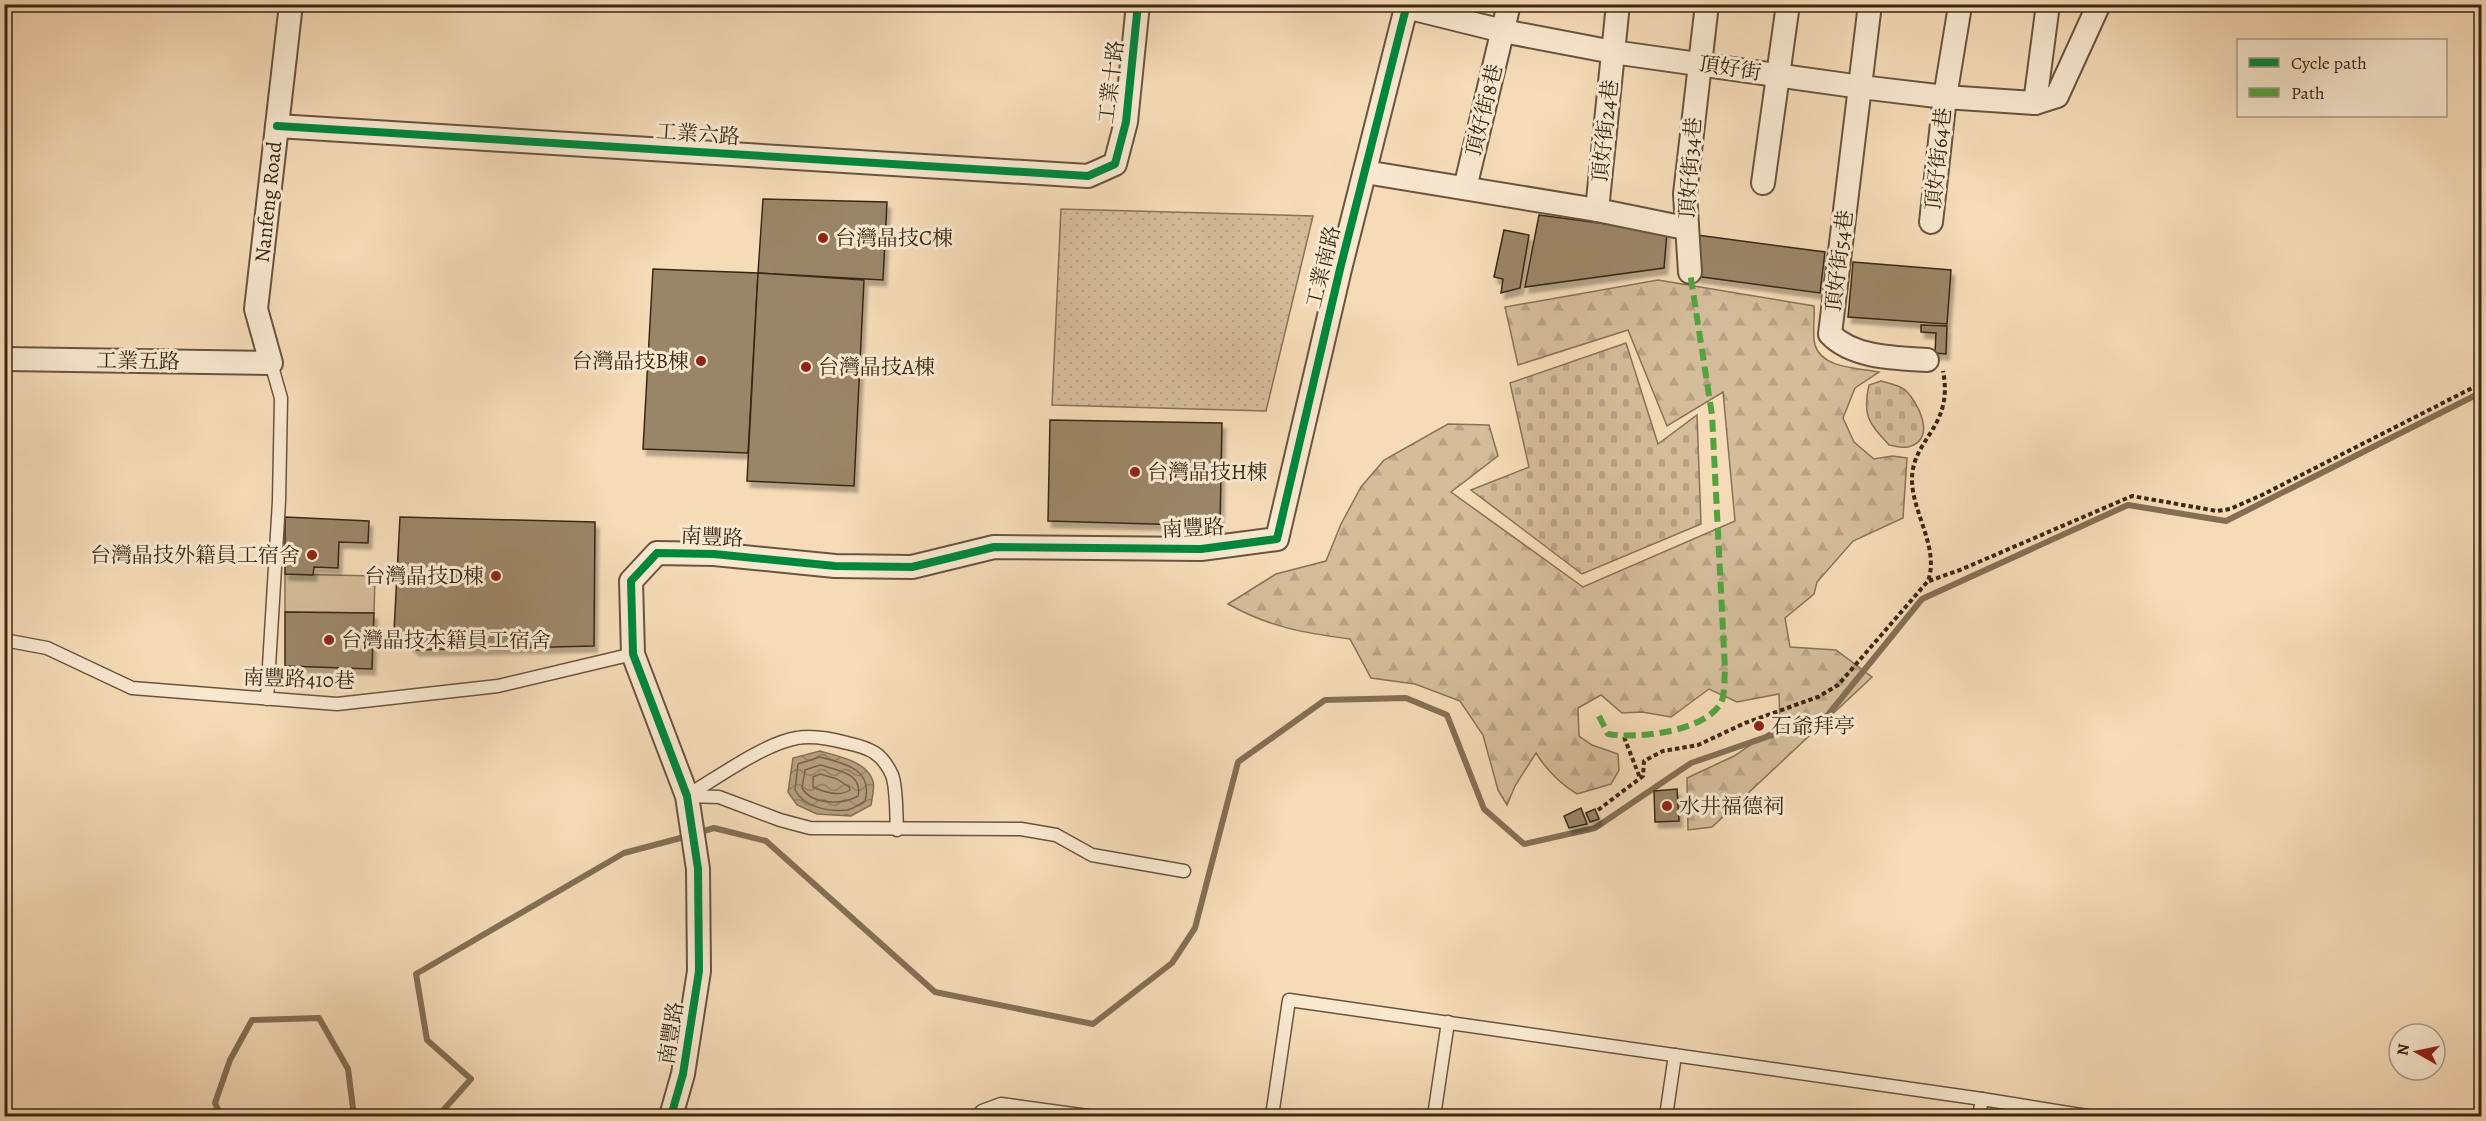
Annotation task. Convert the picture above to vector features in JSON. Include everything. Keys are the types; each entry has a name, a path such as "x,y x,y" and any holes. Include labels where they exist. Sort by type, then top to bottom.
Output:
{"street":[{"name":"Nanfeng Road","path":"271,363 256,309 291,4"},
{"name":"工業十路","path":"1115,164 1126,122 1138,4"},
{"name":"頂好街8巷","path":"1464,188 1509,4"},
{"name":"頂好街24巷","path":"1597,210 1618,4"},
{"name":"頂好街34巷","path":"1690,272 1684,194 1707,4"},
{"path":"1763,183 1780,75 1788,4"},
{"path":"1861,87 1870,4"},
{"path":"2036,103 2048,4"},
{"name":"頂好街","path":"1406,6 1503,32 1613,52 1861,87 1945,97 2036,103 2057,96 2099,4"},
{"name":"工業南路","path":"1276,539 1406,6"},
{"name":"頂好街64巷","path":"1931,222 1945,97 1959,12"},
{"name":"頂好街54巷","path":"1861,87 1830,334 1850,349 1927,360"},
{"name":"工業六路","path":"277,126 1088,176 1115,164"},
{"path":"1365,172 1597,210 1685,228"},
{"name":"工業五路","path":"4,359 271,363"},
{"name":"南豐路","path":"671,1116 683,1074 699,971 698,869 687,796 633,654 632,581 657,553 714,554 835,566 912,567 994,547 1201,549 1276,539"}],"lane":[{"path":"267,699 279,501 281,398 271,363"},
{"name":"南豐路410巷","path":"4,640 47,648 132,688 337,704 498,686 633,654"},
{"path":"687,796 762,752 789,739 800,737 832,739 862,746 880,755 893,777 897,830"},
{"path":"687,796 719,797 780,820 810,828 1021,829 1056,835 1092,855 1184,871"},
{"path":"1272,1116 1289,1000 1982,1099 2086,1116"},
{"path":"1434,1116 1448,1022"},
{"path":"1666,1116 1675,1055"},
{"path":"1979,1116 1982,1099"},
{"path":"977,1116 982,1111 1001,1104 1088,1116"}],"path":[{"path":"1598,810 1644,776 1644,761 1653,755 1698,745 1745,723 1818,697 1838,685 1928,581 1932,572 1929,550 1912,478 1917,459 1943,411 1946,395 1944,372 1939,364 1933,360 1927,360"},
{"path":"1928,581 1960,570 2132,496 2217,511 2229,509 2262,495 2481,383"},
{"path":"1624,737 1640,778"}],"green space":[{"path":"1061,209 1313,216 1266,411 1052,405"},
{"path":"1658,280 1814,306 1814,341 1819,353 1825,359 1842,366 1879,372 1855,388 1843,418 1854,442 1874,459 1892,456 1907,458 1903,518 1853,541 1817,582 1814,594 1785,618 1790,647 1836,650 1872,677 1712,827 1688,830 1687,778 1734,756 1780,725 1779,694 1737,702 1709,689 1671,717 1642,712 1622,713 1601,695 1578,708 1579,736 1592,745 1618,754 1619,770 1611,784 1577,794 1554,776 1536,753 1515,786 1507,805 1498,790 1483,735 1460,701 1415,684 1371,678 1350,639 1272,624 1228,604 1276,574 1326,561 1341,524 1361,487 1384,460 1448,424 1489,425 1498,456 1451,492 1583,587 1735,521 1723,392 1667,426 1628,330 1518,365 1505,307"},
{"path":"1626,343 1658,444 1697,415 1701,524 1582,574 1471,490 1529,467 1510,383"},
{"path":"1881,381 1904,389 1915,402 1924,429 1917,443 1908,447 1889,445 1872,425 1866,404 1869,385"},
{"path":"285,574 375,576 374,613 285,612"}],"water":[{"path":"820,751 851,760 870,774 874,783 871,805 851,816 817,814 797,805 788,792 793,758"}],"building":[{"name":"台灣晶技C棟","path":"763,199 887,202 883,280 758,273"},
{"path":"1539,215 1667,232 1664,268 1525,287"},
{"path":"1504,230 1529,235 1520,288 1501,293 1503,279 1494,277"},
{"path":"1697,235 1825,252 1820,293 1695,276"},
{"path":"1853,262 1951,270 1947,324 1848,317"},
{"name":"台灣晶技B棟","path":"653,269 758,273 748,453 643,449"},
{"name":"台灣晶技A棟","path":"758,273 864,280 854,486 747,481"},
{"path":"1921,325 1947,326 1946,354 1935,353 1936,333 1921,332"},
{"name":"台灣晶技H棟","path":"1050,420 1222,423 1220,526 1048,521"},
{"name":"台灣晶技外籍員工宿舍","path":"285,517 369,521 368,543 339,542 338,568 314,567 313,575 285,574"},
{"name":"台灣晶技D棟","path":"400,517 595,522 594,646 416,650 394,631"},
{"name":"台灣晶技本籍員工宿舍","path":"285,612 374,613 372,669 285,666"},
{"name":"水井福德祠","path":"1677,789 1679,821 1655,822 1654,791"},
{"path":"1581,808 1587,824 1569,828 1564,816"},
{"path":"1595,809 1599,819 1590,822 1586,813"}],"waterway":[{"path":"697,833 714,828 766,841 935,992 1093,1024 1172,963 1195,928 1238,762 1325,700 1406,698 1447,715 1484,809 1524,844 1595,828 1691,763 1827,716 1922,599 2128,505 2226,521 2482,392"},
{"path":"438,1116 471,1079 427,1040 416,974 624,853 688,836"},
{"path":"221,1116 215,1103 230,1060 252,1020 319,1018 348,1069 354,1116"}],"marked path":[{"path":"1599,716 1608,734 1652,734 1685,727 1700,721 1712,713 1721,703 1723,696 1725,670 1712,415 1690,272"}],"cycle path":[{"path":"277,126 1088,176 1115,164 1126,122 1138,4"},
{"path":"671,1116 683,1074 699,971 698,869 687,796 633,654 631,581 657,553 714,554 835,566 912,567 994,547 1201,549 1277,539 1340,269 1407,4"}],"place":[{"name":"台灣晶技C棟","path":"823,238"},
{"name":"台灣晶技B棟","path":"701,361"},
{"name":"台灣晶技A棟","path":"806,367"},
{"name":"台灣晶技H棟","path":"1135,472"},
{"name":"台灣晶技外籍員工宿舍","path":"312,555"},
{"name":"台灣晶技D棟","path":"496,576"},
{"name":"台灣晶技本籍員工宿舍","path":"329,640"},
{"name":"石爺拜亭","path":"1759,726"},
{"name":"水井福德祠","path":"1667,806"}]}
